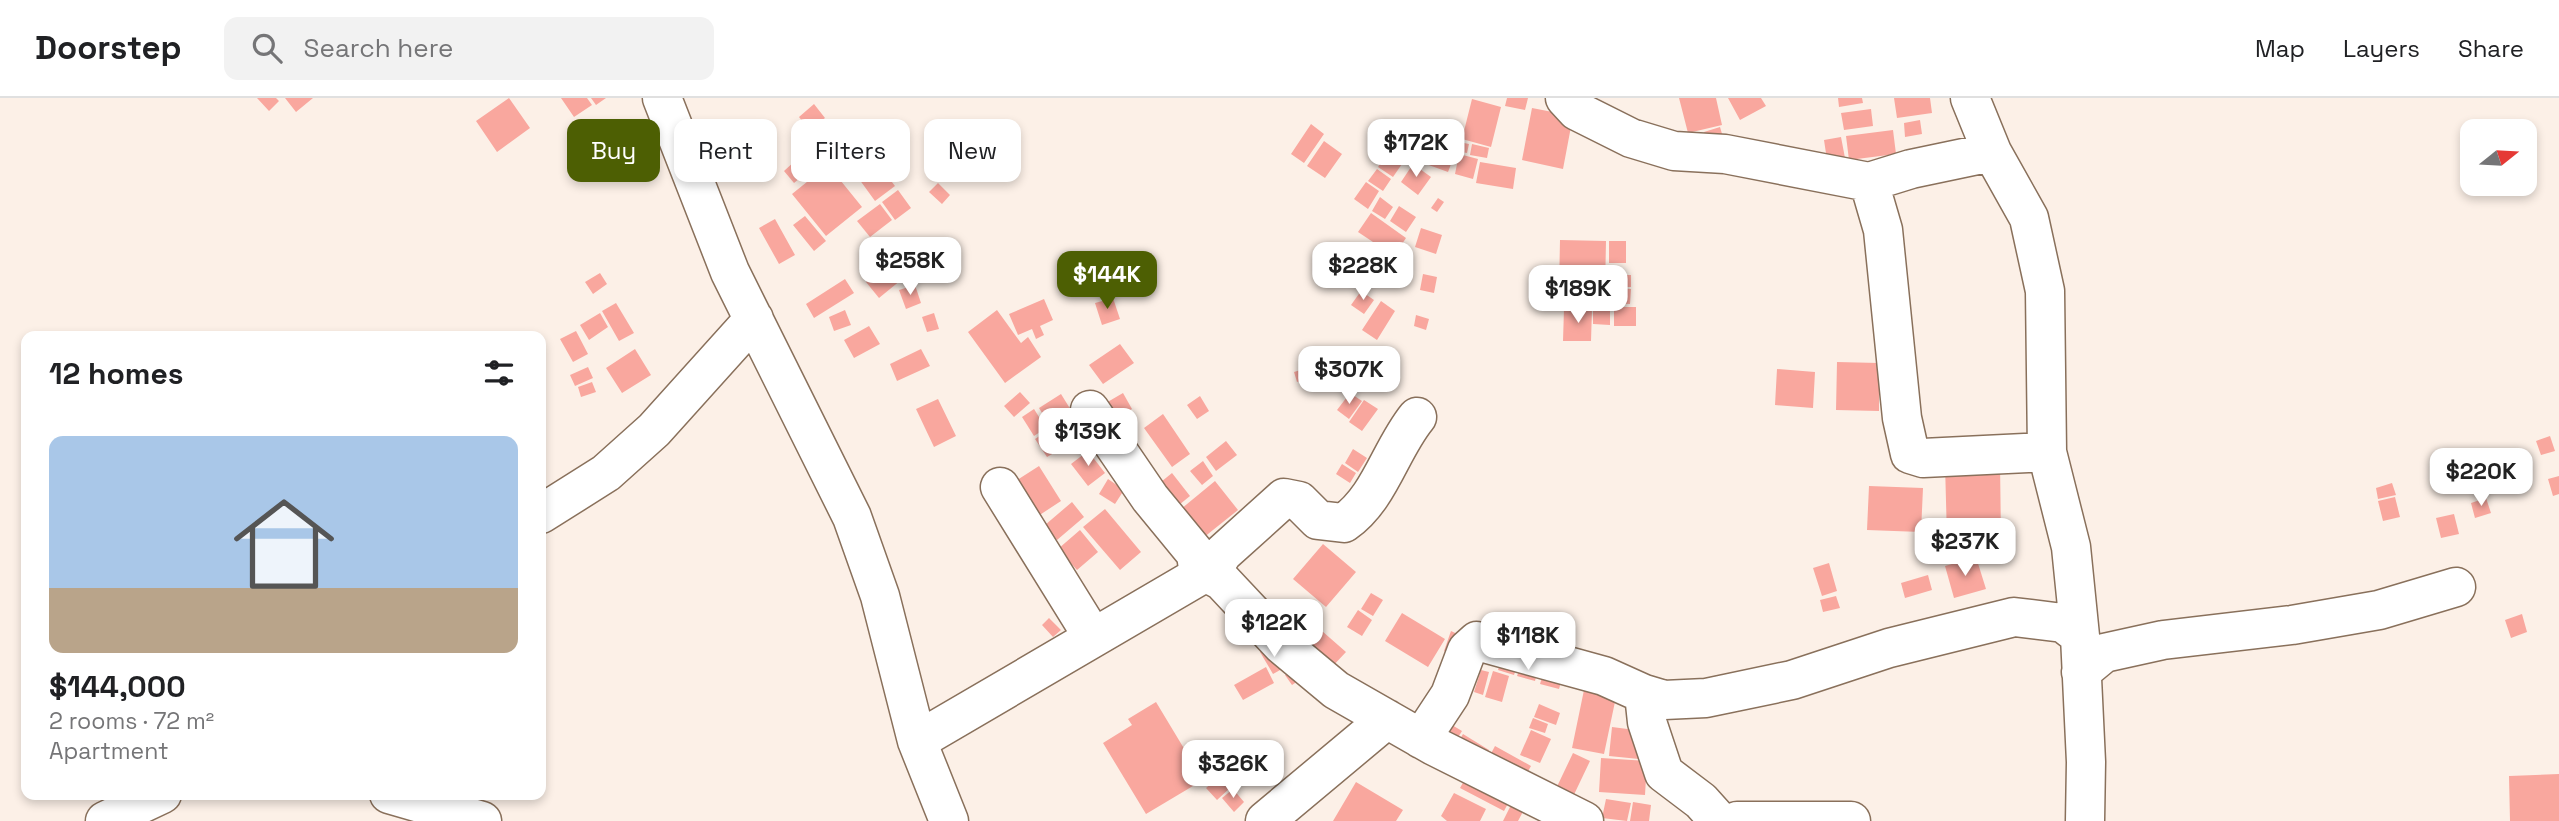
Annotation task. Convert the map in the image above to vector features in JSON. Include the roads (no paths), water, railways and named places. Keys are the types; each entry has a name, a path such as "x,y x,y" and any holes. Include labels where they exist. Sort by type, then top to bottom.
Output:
{"street":[{"path":"662,98 730,272 852,517 880,596 917,741 949,821"},
{"path":"1565,98 1577,111 1631,138 1674,151 1725,154 1869,182 1911,169 1992,152"},
{"path":"1970,98 1992,152 2029,218 2045,291 2047,452 2071,547 2081,654 2086,762 2085,821"},
{"path":"1869,182 1883,230 1902,418 1910,454 1923,458 2047,452"},
{"path":"546,511 606,473 654,430 754,319"},
{"path":"1090,410 1150,498 1196,554 1204,575"},
{"path":"917,741 1204,575 1223,553 1283,498 1299,501 1318,520 1344,523 1357,513 1394,457 1405,432 1417,417"},
{"path":"1000,487 1093,637"},
{"path":"1204,575 1222,581 1282,645 1336,690 1421,739 1584,821"},
{"path":"2081,654 2104,653 2163,640 2292,625 2379,610 2456,587"},
{"path":"1421,739 1450,695 1467,650 1477,641 1604,676 1664,700 1706,698 1792,680 1889,648 2014,617 2063,623 2081,654"},
{"path":"1644,694 1647,722 1664,773 1701,801 1719,821"},
{"path":"1265,821 1387,719"},
{"path":"105,821 149,800"},
{"path":"410,800 482,821"},
{"path":"498,800 499,821"},
{"path":"1737,821 1851,821"}]}
